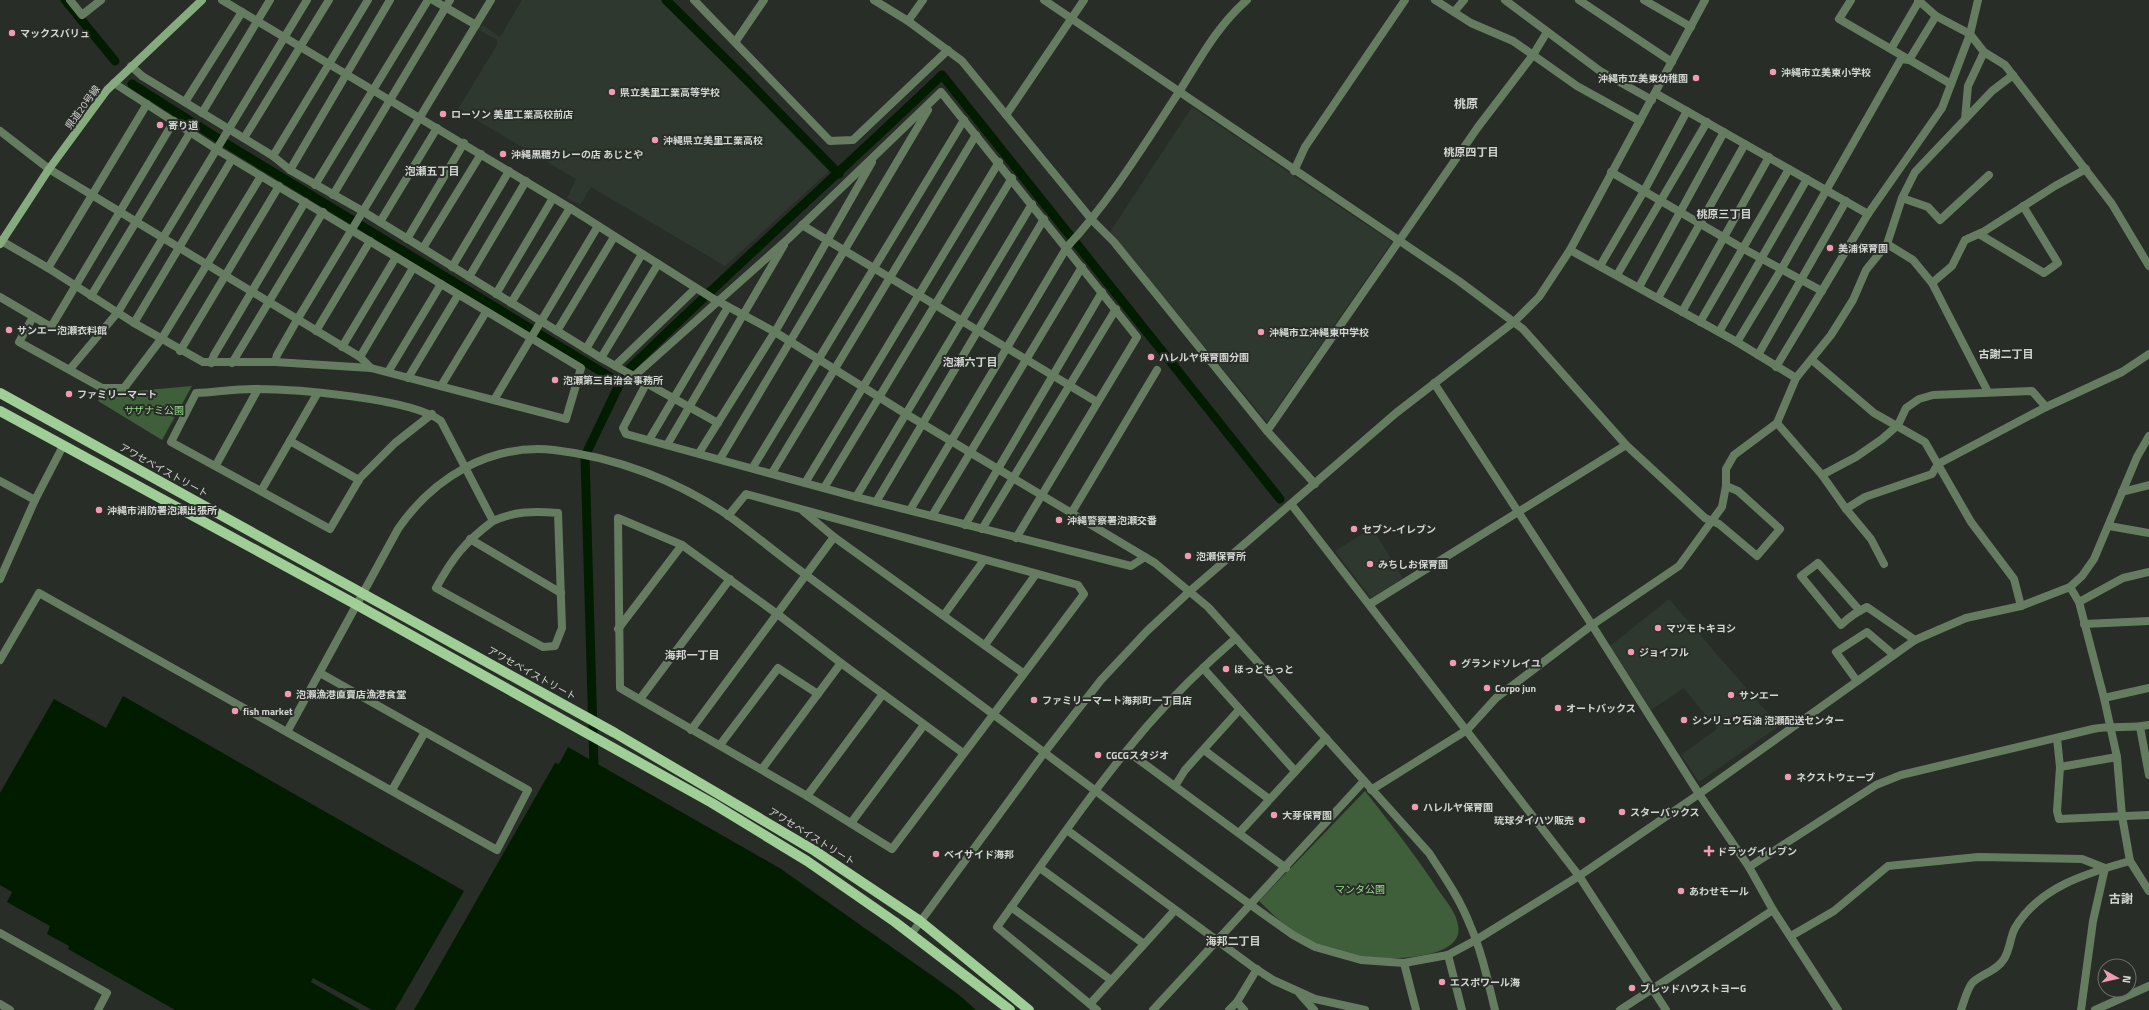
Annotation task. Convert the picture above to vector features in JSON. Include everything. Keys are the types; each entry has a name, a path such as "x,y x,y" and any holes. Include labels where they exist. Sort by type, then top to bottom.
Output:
{"main road":[{"name":"県道20号線","path":"1,242 49,169 114,83 202,0"},
{"name":"アワセベイストリート","path":"0,393 615,733 815,851 920,921 1029,1010"},
{"path":"0,410 63,446 357,605 712,803 807,861 912,933 1010,1010"}],"street":[{"path":"70,0 82,15 101,0"},
{"path":"222,0 346,74 373,92 464,143 717,301 775,332 906,414 1072,512 1145,557 1190,591 1236,638 1429,853 1452,890 1476,940 1495,1010"},
{"path":"202,113 270,0"},
{"path":"70,369 118,312 308,0"},
{"path":"244,138 329,0"},
{"path":"273,156 368,0"},
{"path":"290,170 390,0"},
{"path":"315,185 428,0"},
{"path":"433,0 448,4 476,25"},
{"path":"275,362 277,355 297,320 362,211 491,0"},
{"path":"694,0 736,41 830,141 853,140 948,50"},
{"path":"736,41 764,0"},
{"path":"874,0 908,21 962,61 1092,220 1114,242 1267,430 1315,484"},
{"path":"908,21 923,0"},
{"path":"1044,0 1514,321 1626,444 1705,518 1735,536 1757,556 1780,529 1738,491 1726,486"},
{"path":"1006,115 1084,0"},
{"path":"910,510 1067,247 1092,220 1179,92 1218,31 1231,14 1248,0"},
{"path":"1294,171 1305,147 1405,0"},
{"path":"1435,0 1487,31 1513,41 1577,86 1640,121"},
{"path":"1454,12 1464,0"},
{"path":"1505,0 1600,71 1687,111 1868,214"},
{"path":"1579,0 1672,62"},
{"path":"1644,0 1691,27"},
{"path":"912,933 1044,753 1101,680 1147,631 1190,591 1396,413 1514,321 1539,297 1570,250 1611,172 1654,97 1706,0"},
{"path":"1851,0 1839,19 1951,84"},
{"path":"1776,367 1868,214 1942,108 1970,34 1978,0"},
{"path":"1891,49 1919,1 1936,16 1970,34 1984,52 2005,65 2086,169 2112,204 2149,266"},
{"path":"333,195 448,4"},
{"path":"185,102 242,12"},
{"path":"1909,60 1936,16"},
{"path":"1267,430 1478,127 1532,55 1547,32"},
{"path":"1965,118 1968,86 1984,52"},
{"path":"1737,342 1782,268 1901,59 1909,60"},
{"path":"131,66 142,76 273,156 290,170 362,211 601,358 718,424"},
{"path":"1371,790 1467,730 1496,698 1592,624 1679,566 1722,507 1726,486 1726,469 1734,455 1777,423 1796,378 1831,335 1853,300 1866,270 1887,244 1902,198 1914,172 1992,91 2013,75"},
{"path":"1,242 48,268 90,296 162,338 180,351 202,362 275,362 371,368 566,419 581,368 530,339 323,212 232,159 174,120 114,83"},
{"path":"633,376 788,239 941,92 1012,178 1137,337 1016,538"},
{"path":"720,459 845,251 933,100"},
{"path":"48,268 147,104"},
{"path":"1600,266 1644,191 1687,111"},
{"path":"0,297 51,328 174,120"},
{"path":"753,467 964,120"},
{"path":"1617,275 1662,201 1707,122"},
{"path":"380,222 437,128"},
{"path":"0,131 49,169 360,358 371,368"},
{"path":"90,296 191,131"},
{"path":"1639,287 1682,212 1724,132"},
{"path":"772,473 976,135"},
{"path":"406,239 464,143"},
{"path":"1658,298 1745,144"},
{"path":"423,248 481,154"},
{"path":"699,454 775,332 877,154"},
{"path":"1682,312 1769,157"},
{"path":"134,323 232,159"},
{"path":"805,483 917,294 999,162"},
{"path":"1700,322 1789,169"},
{"path":"1932,283 1952,266 1965,240 1979,234 2086,169"},
{"path":"452,266 509,171"},
{"path":"1611,172 1742,248 1782,268 1822,291"},
{"path":"1902,198 1928,207 1940,220 1989,175"},
{"path":"33,317 19,342 102,388 124,388 162,338 261,176"},
{"path":"824,488 1012,178"},
{"path":"1719,332 1807,179"},
{"path":"469,277 526,181"},
{"path":"180,351 279,186"},
{"path":"496,294 553,198"},
{"path":"1758,355 1846,201"},
{"path":"211,363 214,355 306,202"},
{"path":"856,497 1032,204"},
{"path":"1979,234 2044,273 2058,263 2023,206"},
{"path":"511,303 570,208"},
{"path":"232,363 323,212"},
{"path":"876,502 1044,219"},
{"path":"802,225 1097,402"},
{"path":"494,400 598,226"},
{"path":"557,331 614,237"},
{"path":"667,445 788,239"},
{"path":"316,331 370,241"},
{"path":"1887,244 1913,260 1932,283 1988,392"},
{"path":"1570,250 1737,342 1796,378"},
{"path":"586,349 642,254"},
{"path":"342,347 396,257"},
{"path":"601,358 658,264"},
{"path":"932,516 1082,267"},
{"path":"360,358 413,268"},
{"path":"388,372 441,284"},
{"path":"615,366 696,288"},
{"path":"965,525 1102,292"},
{"path":"408,378 458,295"},
{"path":"649,440 728,307"},
{"path":"982,529 1116,309"},
{"path":"441,386 486,312"},
{"path":"1846,510 1865,497 1932,474 1938,464 2046,407 2122,372 2149,354"},
{"path":"1812,360 1874,413 1898,424 1925,442 1971,522 2014,579 2021,606"},
{"path":"1072,512 1156,370"},
{"path":"1434,383 1517,512 1592,624 1699,794 1749,867 1773,910 1838,1010"},
{"path":"646,384 623,428 626,434 753,467 856,497 1131,566 1145,557"},
{"path":"216,465 258,389"},
{"path":"432,414 395,443 359,480 330,529 261,492 216,465 171,442 196,393 258,389 392,403 432,414 442,421 493,521"},
{"path":"1822,475 1856,457 1882,439 1898,424 1906,408 1919,400 1933,395 2032,391 2046,407"},
{"path":"261,492 317,394"},
{"path":"1777,423 1822,475 1846,510 1872,539 1884,564"},
{"path":"288,732 363,593 407,516 435,487 466,467 486,458 505,452 524,450 554,450 608,460 671,482 728,516 1044,753 1293,934 1315,947 1362,960 1404,963 1448,955 1476,940 1579,876 1699,794 1915,640 1966,618 2021,606 2070,587 2082,576 2094,559 2122,492 2149,436"},
{"path":"290,441 359,480"},
{"path":"1370,604 1626,444"},
{"path":"0,579 35,500 63,446"},
{"path":"0,481 35,500"},
{"path":"2122,492 2149,485"},
{"path":"728,516 746,494 1078,585 1084,594 1023,673 892,849 762,769 691,730 620,688 618,629 618,518 682,545 776,613 841,664 963,753"},
{"path":"1291,504 1370,604 1579,876 1666,1010"},
{"path":"801,509 834,537 1023,673"},
{"path":"534,511 558,513 562,628 555,646 542,647 436,588 457,552 470,538 493,521 508,514 534,511"},
{"path":"2109,526 2149,532"},
{"path":"691,730 776,613 834,537"},
{"path":"470,538 561,593"},
{"path":"618,629 682,545"},
{"path":"944,615 984,560"},
{"path":"1860,610 1818,563 1801,576 1841,625 1860,610 1867,607 1915,640"},
{"path":"2079,602 2123,578 2149,572"},
{"path":"985,645 1036,574"},
{"path":"640,699 730,579"},
{"path":"2070,587 2079,602 2104,698 2117,757 2122,816 2130,860 2149,891"},
{"path":"0,660 39,593 497,850 528,790 320,673"},
{"path":"2084,624 2149,621"},
{"path":"1858,681 1836,652 1867,632 1894,655"},
{"path":"1097,1010 997,927 1096,791 1148,725 1203,668 1236,638"},
{"path":"762,769 841,664"},
{"path":"720,745 778,668 818,694"},
{"path":"1203,668 1295,771"},
{"path":"2104,698 2149,688"},
{"path":"807,796 883,694"},
{"path":"1175,786 1185,770 1239,710"},
{"path":"851,823 924,725"},
{"path":"1749,867 1876,785 1901,775 2110,726 2140,727 2149,725"},
{"path":"2140,727 2149,775"},
{"path":"392,790 425,732"},
{"path":"1239,833 1326,738"},
{"path":"2057,738 2060,767 2057,811 2059,819 2149,815"},
{"path":"1204,750 1269,799"},
{"path":"1127,751 1286,868"},
{"path":"2060,767 2117,757"},
{"path":"1154,1010 1286,868 1364,781"},
{"path":"1068,830 1257,970 1315,1000 1365,1010"},
{"path":"1791,936 1834,911 1888,866 1978,857 2082,859 2105,868"},
{"path":"1961,1010 1972,983 1996,968 2005,958 2014,929 2026,911 2054,888 2130,860"},
{"path":"1040,868 1144,944"},
{"path":"2081,1010 2092,921 2105,868"},
{"path":"1011,907 1111,980"},
{"path":"1090,1004 1175,910"},
{"path":"1620,1010 1773,910"},
{"path":"0,933 107,993 98,1010"},
{"path":"1448,955 1462,1010"},
{"path":"1404,963 1416,1010"},
{"path":"1229,1010 1257,970"},
{"path":"2095,1010 2149,986"},
{"path":"1298,992 1314,1010"},
{"path":"1236,1002 1244,1010"},
{"path":"0,1004 10,1010"}],"shaded area":[{"name":"沖縄県立美里工業高校","path":"522,0 662,0 829,171 725,266 591,187 580,205 567,198 576,179 458,109 497,45 497,40 479,30 483,25 500,37"},
{"name":"沖縄市立沖縄東中学校","path":"1192,107 1392,242 1267,422 1110,232"},
{"name":"みちしお保育園","path":"1372,528 1403,578 1371,598 1335,551"},
{"path":"1669,599 1779,726 1699,782 1681,755 1717,729 1684,688 1651,710 1610,646"},
{"path":"123,696 464,891 395,1010 372,1010 313,978 311,982 360,1010 175,1010 68,949 69,946 47,934 50,926 7,902 12,892 0,885 0,793 54,699 106,728"},
{"path":"568,747 781,869 958,994 976,1010 414,1010 555,763 559,764"}],"green space":[{"name":"サザナミ公園","path":"192,386 162,440 98,401 102,394"},
{"name":"マンタ公園","path":"1365,791 1394,828 1453,911 1458,925 1457,937 1450,946 1437,952 1422,956 1405,958 1374,958 1339,952 1314,943 1299,935 1285,925 1259,901"}],"waterway":[{"path":"65,0 115,61"},
{"path":"666,0 839,174"},
{"path":"594,767 585,456 620,383 626,372 665,334 942,75 1280,499"},
{"path":"132,84 222,141 620,383"}],"place":[{"name":"マックスバリュ","path":"12,33"},
{"name":"沖縄市立美東小学校","path":"1773,72"},
{"name":"沖縄市立美東幼稚園","path":"1696,78"},
{"name":"県立美里工業高等学校","path":"612,92"},
{"name":"ローソン 美里工業高校前店","path":"443,114"},
{"name":"寄り道","path":"160,125"},
{"name":"沖縄県立美里工業高校","path":"655,140"},
{"name":"沖縄黒糖カレーの店 あじとや","path":"503,154"},
{"name":"美浦保育園","path":"1830,248"},
{"name":"サンエー泡瀬衣料館","path":"9,330"},
{"name":"沖縄市立沖縄東中学校","path":"1261,332"},
{"name":"ハレルヤ保育園分園","path":"1151,357"},
{"name":"泡瀬第三自治会事務所","path":"555,380"},
{"name":"ファミリーマート","path":"69,394"},
{"name":"沖縄市消防署泡瀬出張所","path":"99,510"},
{"name":"沖縄警察署泡瀬交番","path":"1059,520"},
{"name":"セブン-イレブン","path":"1354,529"},
{"name":"泡瀬保育所","path":"1188,556"},
{"name":"みちしお保育園","path":"1370,564"},
{"name":"マツモトキヨシ","path":"1658,628"},
{"name":"ジョイフル","path":"1631,652"},
{"name":"グランドソレイユ","path":"1453,663"},
{"name":"ほっともっと","path":"1226,669"},
{"name":"Corpo jun","path":"1487,688"},
{"name":"泡瀨漁港直賣店漁港食堂","path":"288,694"},
{"name":"サンエー","path":"1731,695"},
{"name":"ファミリーマート海邦町一丁目店","path":"1034,700"},
{"name":"オートバックス","path":"1558,708"},
{"name":"fish market","path":"235,711"},
{"name":"シンリュウ石油 泡瀬配送センター","path":"1684,720"},
{"name":"CGCGスタジオ","path":"1098,755"},
{"name":"ネクストウェーブ","path":"1788,777"},
{"name":"ハレルヤ保育園","path":"1415,807"},
{"name":"スターバックス","path":"1622,812"},
{"name":"大芽保育園","path":"1274,815"},
{"name":"琉球ダイハツ販売","path":"1582,820"},
{"name":"ドラッグイレブン","path":"1709,851"},
{"name":"ベイサイド海邦","path":"936,854"},
{"name":"あわせモール","path":"1681,891"},
{"name":"エスポワール海","path":"1442,982"},
{"name":"ブレッドハウストヨーG","path":"1632,988"}],"district":[{"name":"桃原","path":"1466,104"},
{"name":"桃原四丁目","path":"1471,152"},
{"name":"泡瀬五丁目","path":"432,171"},
{"name":"桃原三丁目","path":"1724,214"},
{"name":"古謝二丁目","path":"2006,354"},
{"name":"泡瀬六丁目","path":"970,362"},
{"name":"海邦一丁目","path":"692,655"},
{"name":"古謝","path":"2121,899"},
{"name":"海邦二丁目","path":"1233,941"}]}
